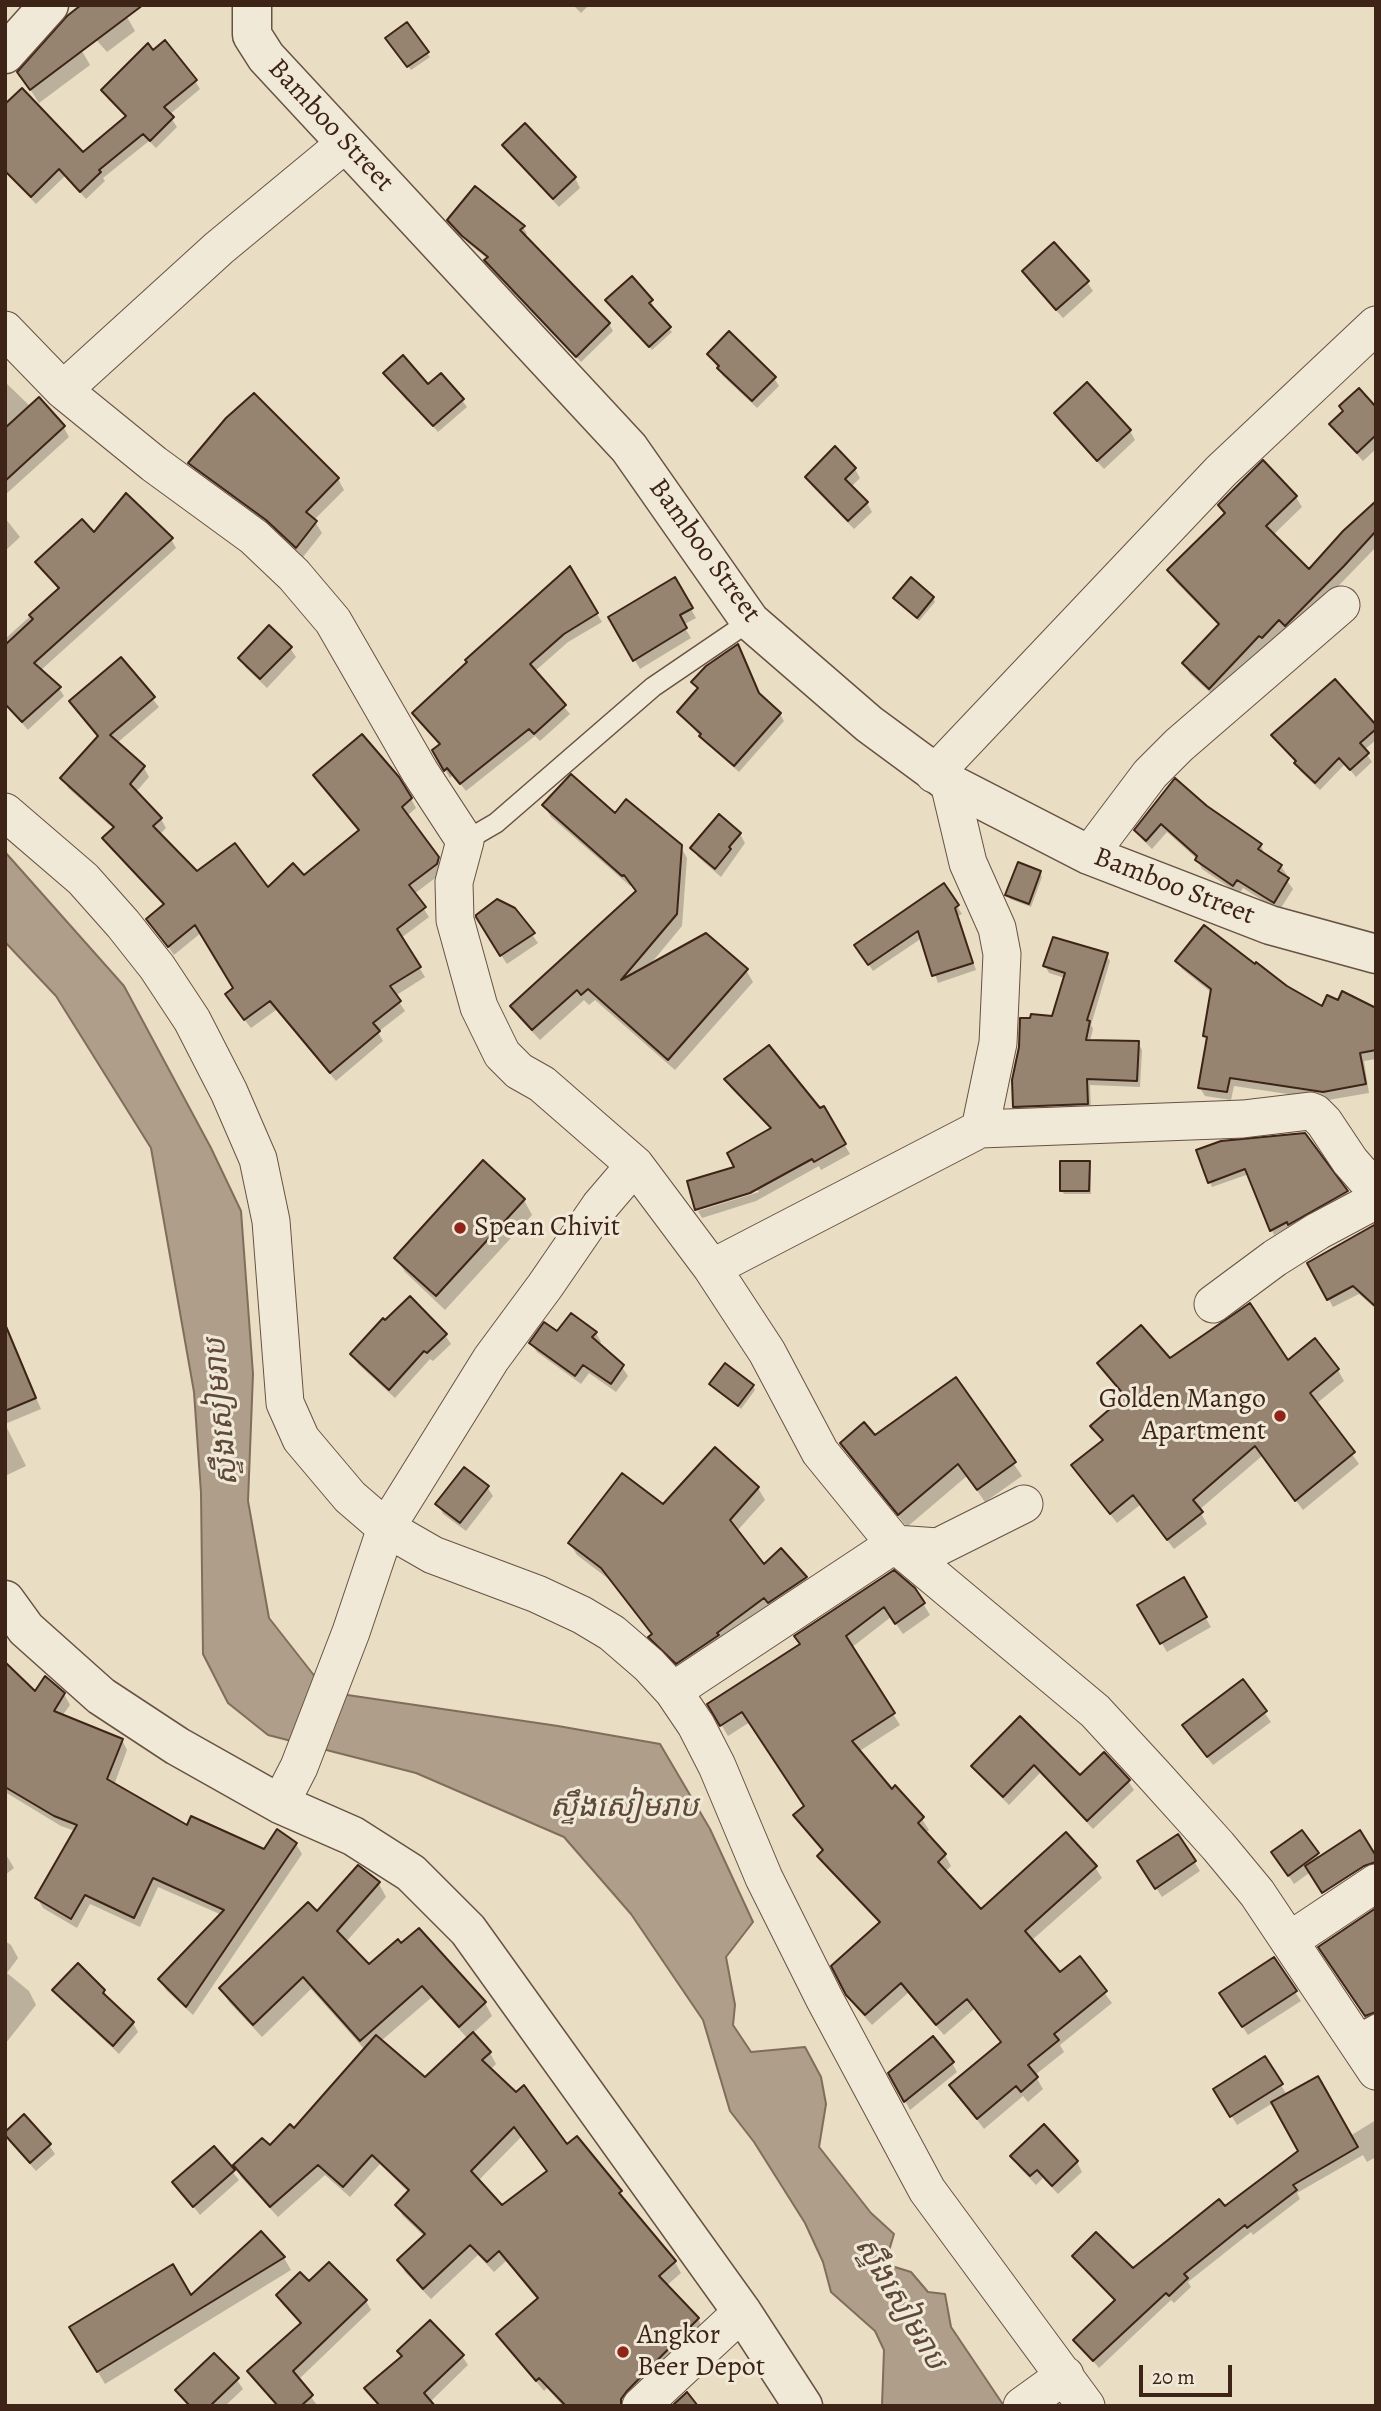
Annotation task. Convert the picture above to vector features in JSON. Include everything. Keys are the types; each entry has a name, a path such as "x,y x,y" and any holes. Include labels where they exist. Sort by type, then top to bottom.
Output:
{"street":[{"path":"5,54 49,5"},
{"name":"Bamboo Street","path":"251,5 252,35 258,47 629,448 750,621 869,724 942,778 1089,855 1270,925 1376,954"},
{"path":"63,390 219,248 346,143"},
{"path":"980,1129 998,1044 1002,954 998,928 968,863 942,778 1222,471 1376,325"},
{"path":"5,330 63,390 154,464 254,537 294,575 333,621 420,772 465,841 454,882 455,920 479,1007 502,1054 519,1071 542,1084 635,1165 712,1268 766,1352 820,1452 895,1544 1095,1711 1219,1846 1257,1894 1289,1941 1365,2030 1376,2071"},
{"path":"1089,855 1160,764 1209,718 1341,605"},
{"path":"5,812 83,879 123,924 157,967 192,1020 229,1092 258,1159 271,1222 285,1403 301,1438 350,1497 386,1528 433,1555 537,1594 582,1615 612,1633 649,1665 673,1691 696,1725 717,1766 764,1878 856,2058 927,2190 1042,2391 1086,2406"},
{"path":"712,1268 980,1129 1243,1119 1310,1111 1324,1122 1350,1161 1376,1191"},
{"path":"280,1804 299,1767 351,1632 386,1528 491,1359 600,1206 635,1165"},
{"path":"1213,1304 1275,1258 1376,1200"},
{"path":"673,1691 895,1544 938,1547 1024,1504"},
{"path":"5,1600 26,1629 101,1696 177,1746 280,1804 353,1836 411,1873 468,1930 742,2312 803,2406"},
{"path":"1289,1941 1376,1882"},
{"path":"641,2406 742,2312"}],"lane":[{"path":"465,841 496,823 653,687 750,621"}],"water":[{"name":"ស្ទឹងសៀមរាប","path":"5,852 124,986 211,1148 241,1211 253,1374 248,1501 269,1618 327,1692 660,1744 710,1829 753,1922 726,1957 735,2005 733,2025 751,2052 805,2047 821,2077 826,2104 819,2147 871,2213 894,2234 885,2264 911,2272 928,2292 945,2294 951,2327 1004,2406 882,2405 884,2350 875,2331 831,2292 823,2262 805,2223 754,2142 730,2111 703,2020 631,1914 564,1837 416,1773 268,1735 228,1703 203,1654 201,1493 194,1392 151,1148 56,996 5,942"}],"building":[{"path":"81,5 143,5 30,90 17,72 67,16"},
{"path":"407,22 429,52 407,67 385,38"},
{"path":"165,40 197,80 164,107 174,117 150,141 143,134 99,170 101,172 80,192 59,169 31,197 5,171 5,104 22,88 83,152 126,116 101,90 148,43 153,50"},
{"path":"525,123 576,177 553,199 502,145"},
{"path":"475,186 525,226 520,230 610,323 576,357 484,260 488,257 447,220"},
{"path":"1054,242 1089,281 1056,310 1022,271"},
{"path":"632,276 653,300 649,303 671,327 649,347 605,300"},
{"path":"729,331 776,377 752,401 717,368 719,366 707,354"},
{"path":"403,355 428,384 441,373 464,399 433,426 383,373"},
{"path":"1087,382 1131,430 1097,461 1054,413"},
{"path":"1359,388 1376,407 1376,435 1357,453 1329,424 1343,411 1339,406"},
{"path":"254,393 339,478 306,512 317,521 296,548 266,520 188,463 226,418"},
{"path":"39,397 65,426 5,481 5,428"},
{"path":"835,446 856,468 845,479 868,502 848,521 805,477"},
{"path":"1263,460 1297,496 1266,526 1309,569 1343,531 1376,501 1376,531 1285,626 1279,620 1262,638 1259,636 1209,689 1182,663 1219,624 1167,570 1225,513 1218,505"},
{"path":"126,493 173,538 34,663 61,687 22,722 5,704 5,645 33,619 29,615 59,588 35,562 82,519 94,532"},
{"path":"570,566 598,613 564,634 530,664 566,705 534,734 529,729 460,784 447,768 444,771 432,750 440,744 412,713 467,662 465,660"},
{"path":"675,577 693,608 680,615 687,628 633,661 608,617"},
{"path":"911,577 934,597 917,618 893,598"},
{"path":"269,625 292,647 260,679 238,658"},
{"path":"738,644 759,693 781,713 734,766 699,736 701,734 677,712 698,688 691,682 706,666"},
{"path":"121,657 155,697 110,735 145,766 130,784 162,818 153,826 197,871 235,843 268,887 293,863 304,875 359,830 313,775 362,734 399,777 412,798 402,807 439,857 437,864 409,885 426,907 397,929 421,967 390,986 401,1001 373,1023 380,1031 330,1073 270,1001 244,1020 225,994 233,988 195,925 168,947 146,919 164,904 102,838 114,827 60,778 98,736 69,701"},
{"path":"1335,679 1376,725 1376,729 1360,743 1369,753 1350,770 1339,758 1315,783 1271,735"},
{"path":"571,774 615,813 626,799 682,845 677,914 621,980 706,933 748,969 668,1060 588,989 581,995 577,990 532,1030 510,1006 636,891 624,875 542,805"},
{"path":"1175,778 1207,806 1262,844 1258,849 1282,865 1278,871 1289,878 1274,903 1237,880 1233,886 1195,860 1197,856 1161,824 1146,841 1134,830"},
{"path":"719,814 741,833 715,869 690,848"},
{"path":"1018,862 1041,871 1029,904 1005,895"},
{"path":"944,883 959,905 955,908 973,963 932,976 918,931 868,965 854,945"},
{"path":"497,899 515,908 535,933 500,956 476,917"},
{"path":"1204,925 1287,986 1322,1006 1327,995 1338,1000 1342,991 1376,1008 1376,1050 1360,1053 1366,1084 1323,1092 1230,1078 1227,1092 1198,1088 1207,1037 1203,1036 1211,989 1175,961"},
{"path":"1053,937 1108,953 1087,1020 1090,1021 1086,1040 1139,1041 1137,1081 1087,1079 1088,1104 1013,1107 1012,1080 1019,1047 1020,1018 1030,1018 1031,1014 1052,1016 1065,973 1043,966"},
{"path":"769,1045 820,1108 824,1106 846,1144 750,1193 695,1210 687,1181 734,1167 727,1153 771,1128 724,1079"},
{"path":"1305,1133 1348,1191 1288,1225 1287,1222 1270,1231 1245,1169 1208,1183 1196,1150 1221,1141"},
{"name":"Spean Chivit","path":"483,1160 525,1199 436,1296 394,1258"},
{"path":"1060,1161 1090,1161 1089,1191 1060,1191"},
{"path":"1376,1224 1376,1307 1353,1286 1327,1300 1307,1263"},
{"path":"410,1296 447,1334 427,1353 424,1351 389,1390 350,1354 383,1318 385,1320"},
{"path":"1250,1303 1288,1360 1315,1338 1339,1369 1310,1393 1355,1452 1295,1501 1255,1446 1193,1500 1203,1512 1167,1540 1133,1495 1110,1514 1071,1465 1103,1440 1090,1426 1125,1396 1097,1363 1141,1325 1170,1358"},
{"path":"571,1313 597,1332 592,1337 624,1365 611,1384 583,1365 575,1376 529,1343 544,1322 557,1331"},
{"path":"5,1324 36,1398 5,1411"},
{"path":"725,1363 754,1385 738,1406 709,1384"},
{"path":"956,1377 1016,1462 977,1490 958,1464 898,1515 840,1443 864,1422 875,1435"},
{"path":"715,1447 759,1487 730,1520 764,1564 781,1548 807,1577 768,1603 764,1598 717,1633 719,1635 676,1664 648,1637 652,1634 601,1568 568,1543 622,1473 663,1504"},
{"path":"464,1467 489,1486 460,1523 435,1504"},
{"path":"894,1570 915,1588 925,1603 895,1624 884,1607 846,1636 895,1713 852,1741 892,1789 895,1785 924,1817 918,1823 946,1854 938,1862 981,1909 1066,1832 1097,1866 1025,1931 1060,1972 1080,1956 1107,1991 1054,2034 1059,2040 1028,2065 1038,2077 1021,2092 1016,2086 977,2119 949,2085 1001,2042 967,1999 936,2025 901,1983 865,2015 846,1995 831,1966 880,1922 817,1856 823,1850 793,1815 804,1806 742,1712 720,1726 707,1704 800,1644 794,1636"},
{"path":"1184,1577 1207,1617 1160,1644 1137,1605"},
{"path":"5,1662 35,1691 45,1676 65,1693 54,1711 123,1739 107,1779 187,1825 191,1816 264,1849 277,1829 297,1843 186,2007 158,1979 224,1910 153,1878 134,1918 85,1895 71,1919 35,1898 77,1825 54,1816 5,1787"},
{"path":"1243,1679 1267,1711 1207,1757 1182,1725"},
{"path":"1020,1716 1080,1775 1104,1752 1130,1780 1087,1821 1034,1765 1003,1797 971,1766"},
{"path":"1302,1830 1319,1853 1288,1876 1271,1852"},
{"path":"1360,1830 1376,1856 1376,1862 1364,1866 1322,1893 1305,1866"},
{"path":"1178,1834 1196,1861 1155,1889 1137,1861"},
{"path":"358,1865 380,1882 337,1931 369,1964 398,1939 401,1943 419,1928 486,2002 459,2027 422,1986 360,2041 303,1977 253,2025 219,1988 308,1902 317,1911"},
{"path":"1376,1908 1376,2012 1365,2016 1318,1947"},
{"path":"1274,1957 1297,1991 1242,2027 1219,1993"},
{"path":"78,1963 105,1990 103,1993 134,2022 113,2046 52,1990"},
{"path":"473,2032 491,2052 482,2060 516,2092 524,2085 567,2144 577,2136 622,2191 619,2193 676,2261 659,2276 699,2318 627,2391 621,2399 621,2406 566,2406 539,2378 536,2381 496,2334 538,2298 499,2251 487,2262 470,2245 423,2289 397,2260 425,2234 395,2205 409,2190 372,2155 343,2187 318,2165 270,2207 233,2165 262,2138 270,2145 290,2124 294,2128 376,2035 425,2077","holes":["514,2127 547,2171 502,2205 471,2171"]},
{"path":"933,2036 954,2062 904,2102 888,2073"},
{"path":"1265,2056 1283,2084 1230,2117 1213,2089"},
{"path":"1318,2076 1358,2147 1293,2185 1297,2190 1247,2228 1245,2225 1184,2274 1188,2278 1169,2296 1166,2293 1093,2361 1073,2340 1115,2300 1072,2256 1096,2232 1133,2268 1219,2199 1225,2206 1298,2151 1271,2102"},
{"path":"24,2114 51,2144 30,2163 5,2135"},
{"path":"1044,2124 1078,2161 1052,2186 1037,2170 1030,2176 1010,2156"},
{"path":"214,2146 235,2170 193,2207 172,2182"},
{"path":"261,2231 285,2257 97,2372 69,2327 173,2264 191,2295"},
{"path":"329,2262 367,2300 293,2371 313,2395 301,2406 278,2406 247,2371 301,2323 276,2295 300,2272 309,2281"},
{"path":"430,2320 464,2355 424,2393 435,2406 380,2406 364,2388 402,2356 397,2351"},
{"path":"214,2353 239,2378 210,2406 190,2406 175,2390"},
{"path":"687,2392 698,2406 672,2406"}],"place":[{"name":"Spean Chivit","path":"460,1228"},
{"name":"Golden Mango Apartment","path":"1280,1416"},
{"name":"Angkor Beer Depot","path":"623,2352"}]}
